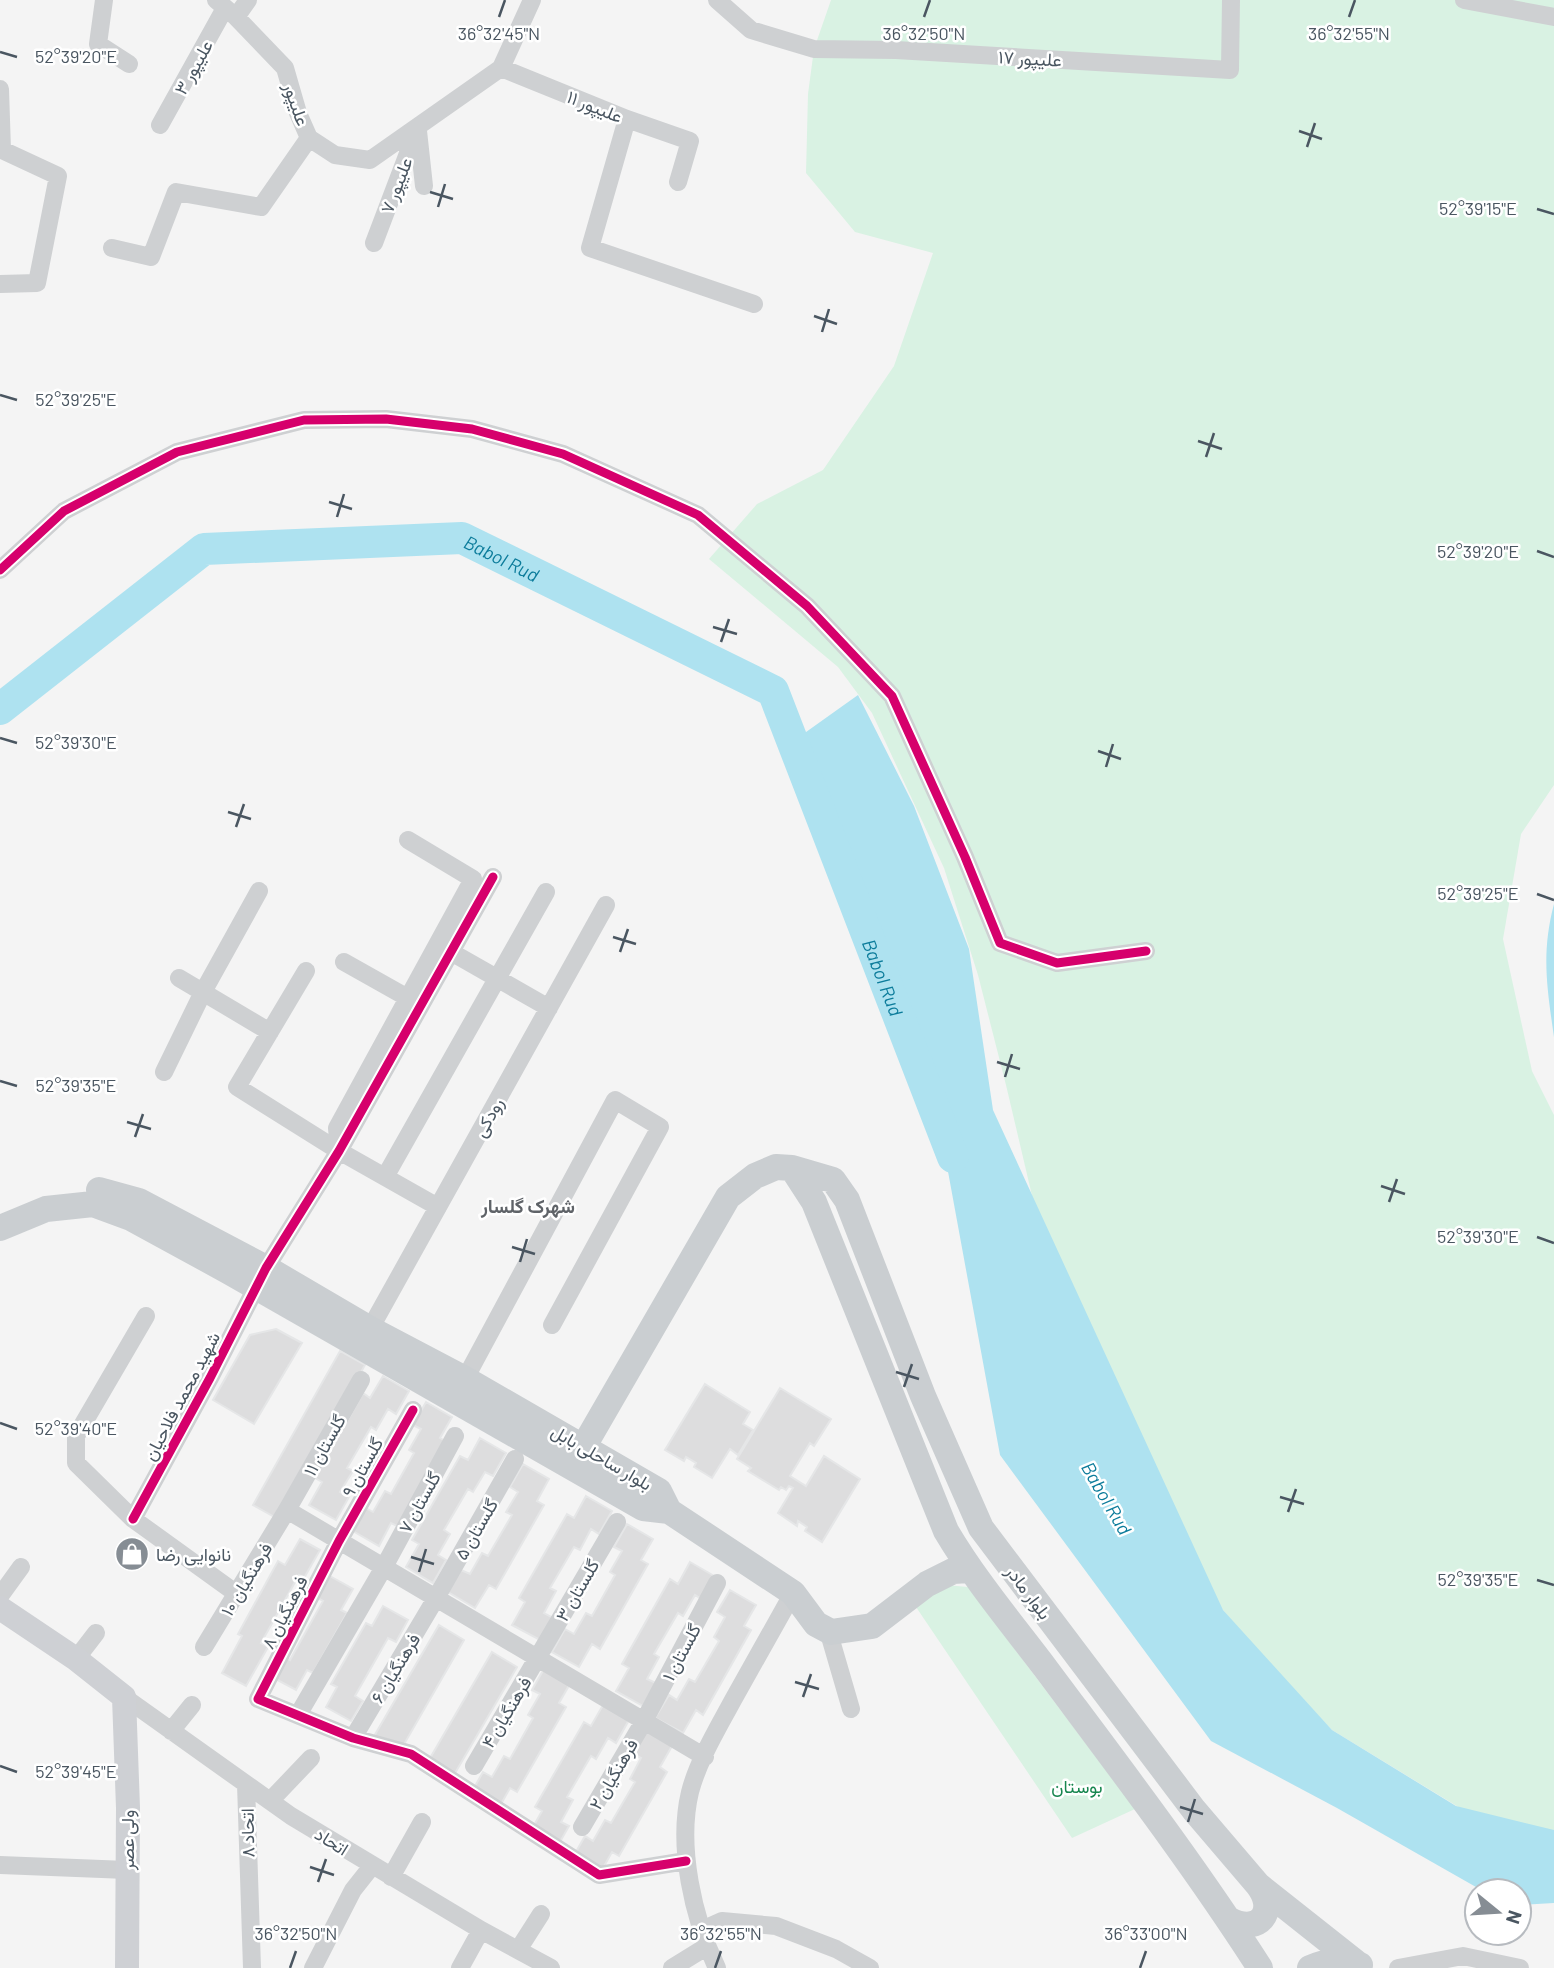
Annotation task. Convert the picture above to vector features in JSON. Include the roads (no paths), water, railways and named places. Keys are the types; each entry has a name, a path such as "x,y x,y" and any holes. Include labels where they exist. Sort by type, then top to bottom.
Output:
{"main road":[{"name":"بلوار مادر","path":"583,1446 728,1197 755,1175 776,1167 792,1168 833,1180 847,1200 923,1396 981,1528 1194,1810 1258,1885 1362,1966"},
{"name":"بلوار مادر","path":"792,1168 814,1202 946,1531 969,1570 1230,1920 1260,1968"},
{"name":"بلوار ساحلی بابل","path":"0,1211 38,1195 96,1189 139,1200 260,1278 643,1508 669,1511"},
{"name":"بلوار ساحلی بابل","path":"0,1228 46,1209 93,1204 131,1217 370,1329 465,1379 659,1491 669,1511"},
{"path":"669,1511 793,1593 816,1624 828,1630 848,1631 873,1626 927,1584 953,1571 969,1570"},
{"path":"0,1608 76,1659 124,1697"},
{"name":"ولی عصر","path":"124,1697 127,1968"},
{"path":"1230,1920 1243,1927 1258,1923 1267,1912 1267,1897 1258,1885"},
{"path":"1310,1968 1327,1961 1343,1961 1362,1966"}],"street":[{"path":"104,0 98,44 129,64"},
{"name":"علیپور ۳","path":"160,125 226,8 248,0"},
{"path":"502,68 532,0"},
{"name":"علیپور ۱۷","path":"717,0 751,30 814,49 896,50 1230,71 1231,0"},
{"path":"1464,0 1554,17"},
{"name":"علیپور","path":"226,8 285,68 298,113 309,138 335,155 370,160 502,68"},
{"name":"علیپور ۱۱","path":"502,68 627,119 690,141 678,182"},
{"path":"0,89 2,150 58,176 37,283 0,284"},
{"path":"627,119 590,248 754,304"},
{"path":"418,127 424,186"},
{"name":"علیپور ۷","path":"374,243 418,127"},
{"path":"112,247 151,257 176,192 261,207 309,138"},
{"path":"0,570 64,511 177,452 304,420 386,419 459,427 563,454 698,515 807,606 892,696 965,857 1000,943 1057,963 1146,951"},
{"path":"339,1152 337,1128 473,879 408,840"},
{"name":"شهید محمد فلاحیان","path":"133,1519 210,1378 260,1278 339,1152 493,877"},
{"path":"164,1072 203,992 258,891"},
{"path":"385,1177 546,892"},
{"name":"رودکی","path":"370,1329 606,905"},
{"path":"451,952 549,1009"},
{"path":"344,962 408,999"},
{"path":"306,971 237,1087 339,1152 438,1207"},
{"path":"179,978 270,1032"},
{"path":"465,1379 615,1100 660,1127 552,1325"},
{"path":"146,1317 75,1436 76,1464 133,1519 237,1594"},
{"name":"گلستان ۱۱","path":"287,1510 361,1380"},
{"name":"گلستان ۹","path":"339,1541 413,1410"},
{"name":"گلستان ۷","path":"298,1715 384,1567 455,1437"},
{"name":"گلستان ۵","path":"436,1598 515,1459"},
{"path":"287,1510 705,1757"},
{"name":"فرهنگیان ۱۰","path":"204,1647 287,1510"},
{"name":"گلستان ۳","path":"538,1658 617,1522"},
{"name":"فرهنگیان ۸","path":"298,1715 258,1699 339,1541"},
{"path":"0,1596 21,1567"},
{"name":"گلستان ۱","path":"644,1721 718,1583"},
{"path":"717,1968 704,1938 686,1861 685,1829 691,1791 713,1738 793,1593"},
{"name":"فرهنگیان ۶","path":"353,1738 436,1598"},
{"path":"828,1630 851,1709"},
{"path":"76,1659 96,1633"},
{"name":"فرهنگیان ۴","path":"474,1766 538,1658"},
{"name":"اتحاد","path":"124,1697 270,1801 372,1866 551,1968"},
{"path":"172,1731 192,1705"},
{"path":"298,1715 353,1738 411,1754 599,1875 686,1861"},
{"name":"فرهنگیان ۲","path":"582,1827 644,1721"},
{"path":"270,1801 311,1759"},
{"name":"اتحاد ۸","path":"246,1784 252,1968"},
{"path":"391,1877 422,1822"},
{"path":"0,1865 127,1870"},
{"path":"313,1968 353,1891 372,1866"},
{"path":"517,1950 541,1914"},
{"path":"672,1968 722,1921 776,1927 836,1949 870,1968"},
{"path":"460,1968 481,1930"},
{"path":"1398,1968 1463,1956 1520,1968"}],"water":[{"path":"858,695 914,806 969,949 993,1110 1223,1610 1332,1730 1456,1806 1554,1830 1554,1903 1533,1904 1533,1877 1463,1877 1463,1880 1211,1741 1000,1455 938,1117 792,742"},
{"path":"1554,904 1554,1037 1546,955"}],"waterway":[{"name":"Babol Rud","path":"0,709 204,549 462,538 773,691 953,1157"}],"place":[{"name":"نانوایی رضا","path":"132,1554"}],"district":[{"name":"شهرک گلسار","path":"528,1205"}],"park label":[{"name":"بوستان","path":"1077,1786"}]}
